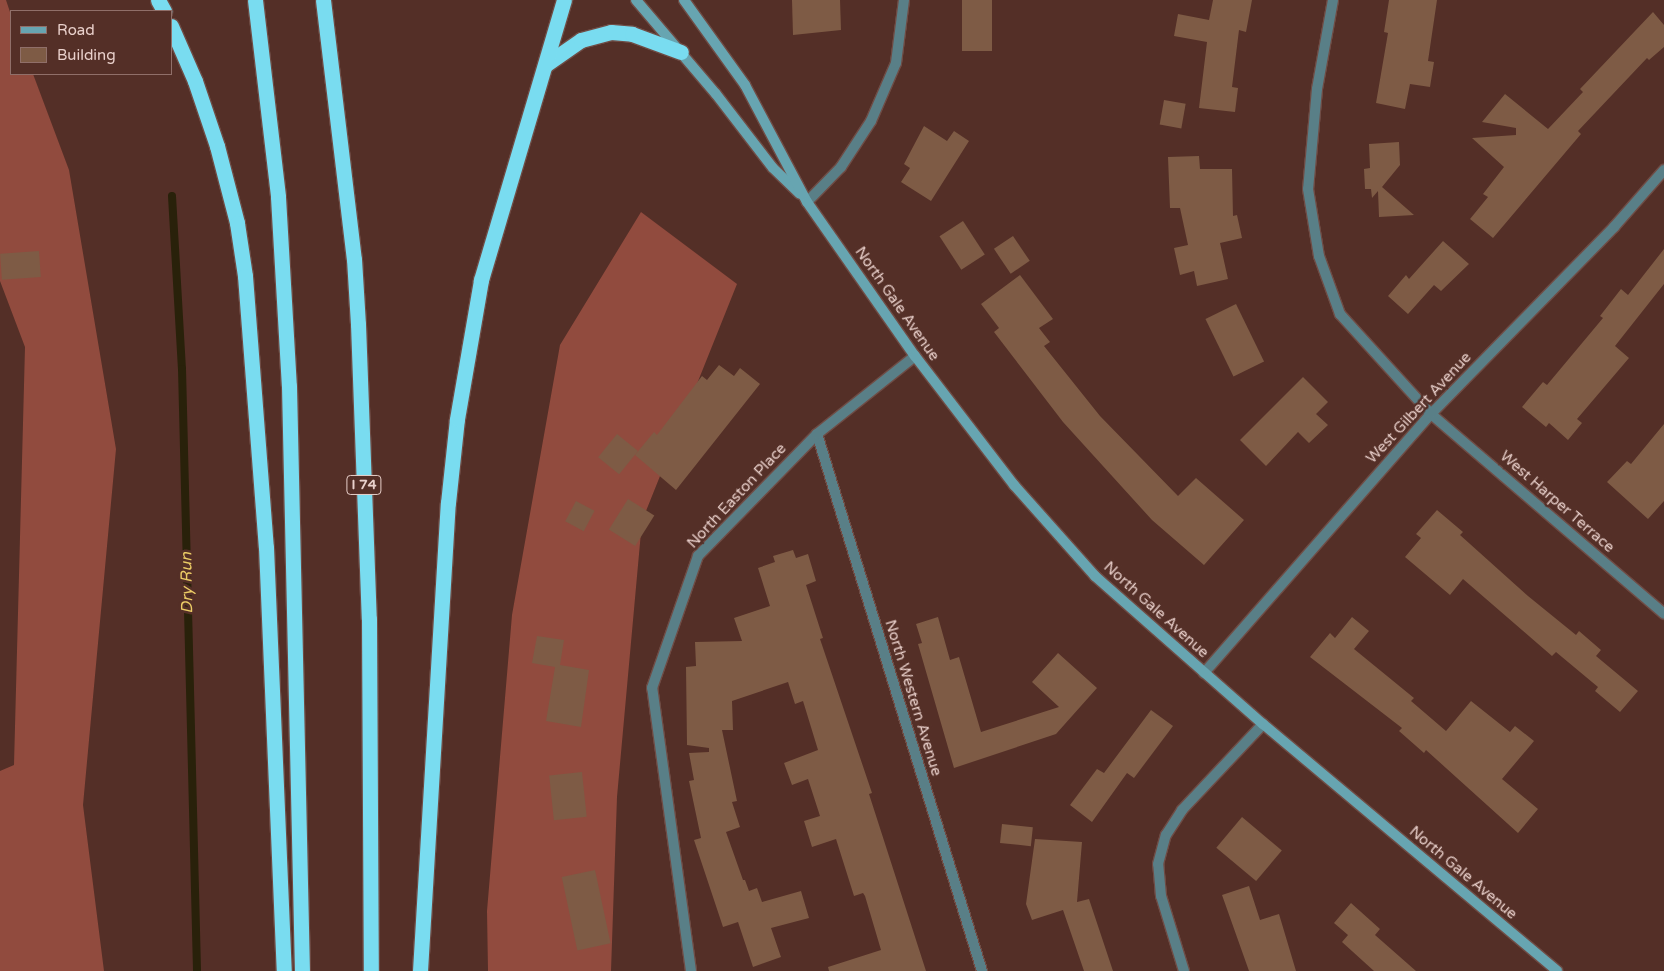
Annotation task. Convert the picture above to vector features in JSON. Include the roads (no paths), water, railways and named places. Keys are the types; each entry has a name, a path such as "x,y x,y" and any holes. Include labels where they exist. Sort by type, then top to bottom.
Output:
{"highway":[{"path":"255,0 278,197 289,386 302,971"},
{"name":"I 74","path":"323,0 354,259 358,324 369,619 371,971"},
{"path":"420,971 448,512 457,419 481,280 564,0"},
{"path":"172,28 195,81 217,146 237,223 245,276 266,546 284,971"},
{"path":"545,65 581,40 611,32 632,34 681,52"}],"main road":[{"name":"North Gale Avenue","path":"636,0 681,52 773,168 807,202"},
{"name":"North Gale Avenue","path":"684,0 745,86 807,202 915,356 1014,485 1095,576 1263,724 1557,971"}],"street":[{"path":"807,202 841,167 871,121 896,63 904,0"},
{"name":"West Harper Terrace","path":"1333,0 1317,90 1308,189 1319,256 1340,314 1431,414 1664,614"},
{"name":"West Gilbert Avenue","path":"1204,673 1431,414 1614,227 1664,170"},
{"name":"North Easton Place","path":"691,971 652,688 698,556 817,434 915,356"},
{"name":"North Western Avenue","path":"817,434 982,971"},
{"path":"1184,971 1161,896 1158,864 1166,835 1182,810 1263,724"}],"waterway":[{"name":"Dry Run","path":"172,196 182,369 197,971"}]}
